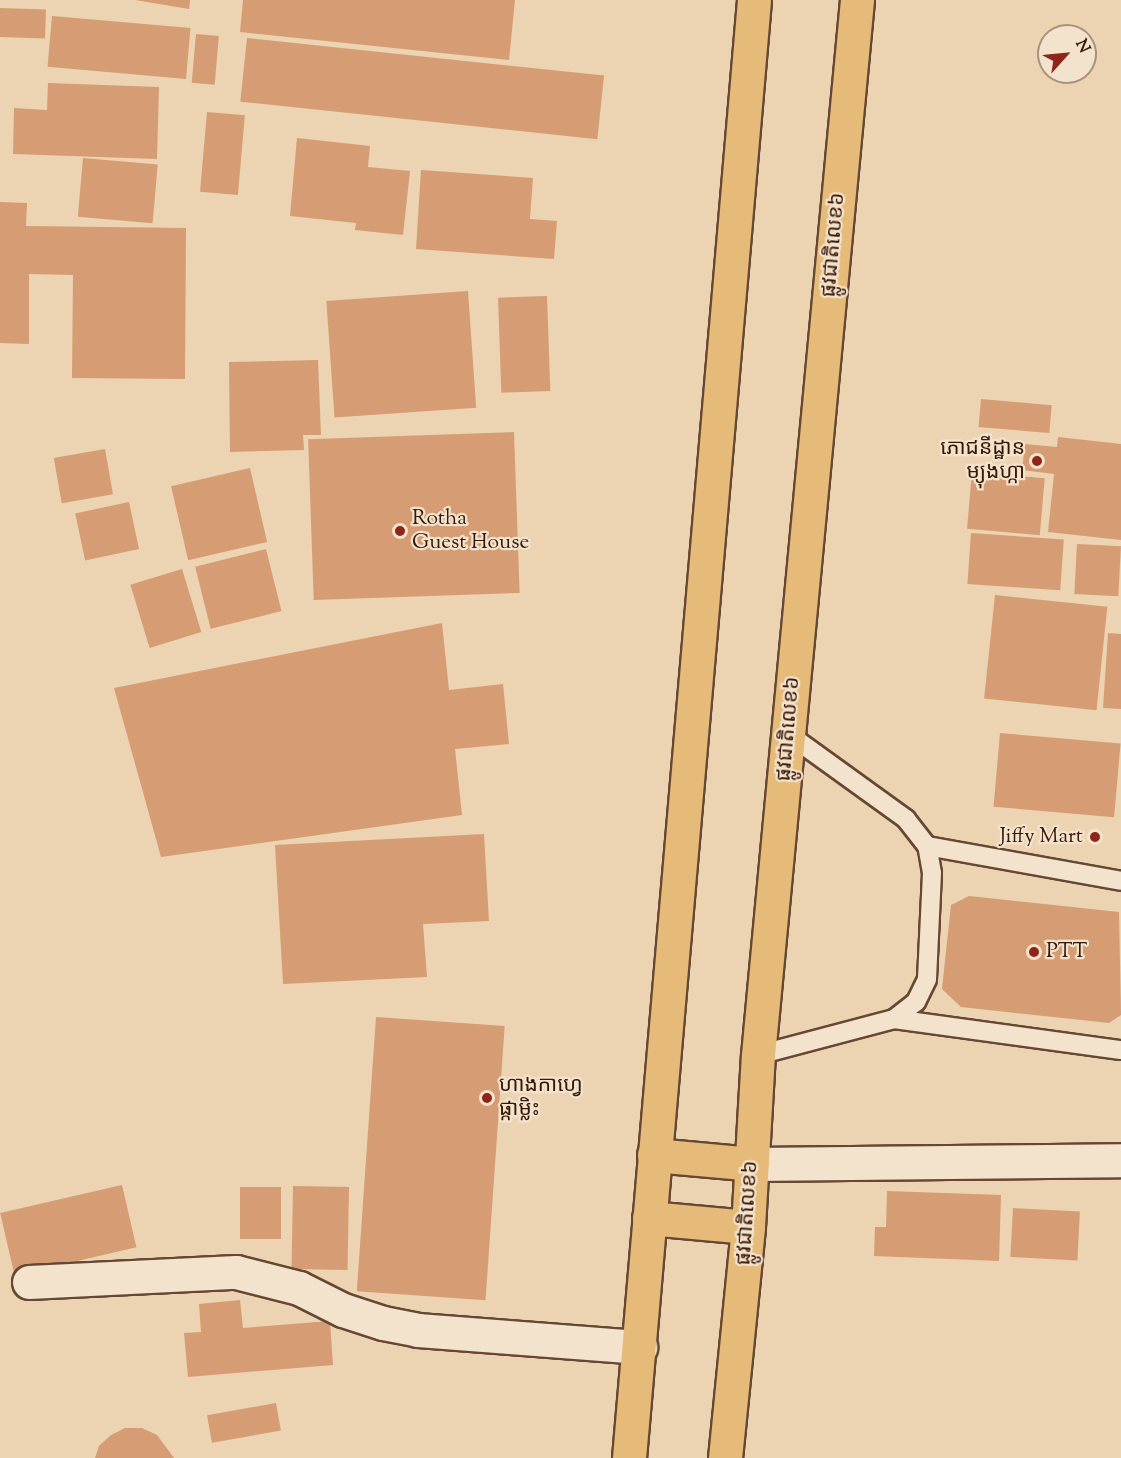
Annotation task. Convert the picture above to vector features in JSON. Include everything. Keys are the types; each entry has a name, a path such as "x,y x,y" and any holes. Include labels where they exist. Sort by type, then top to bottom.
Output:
{"main road":[{"path":"629,1458 754,0"},
{"name":"ផ្លូវជាតិលេខ៦","path":"725,1458 748,1227 758,1055 857,0"},
{"path":"654,1155 752,1164"},
{"path":"649,1218 748,1227"}],"street":[{"path":"752,1164 1121,1160"},
{"path":"29,1282 236,1272 299,1288 343,1310 383,1323 418,1330 640,1347"}],"lane":[{"path":"788,734 906,819 927,846 932,873 927,979 916,1002 894,1020"},
{"path":"927,846 1121,881"},
{"path":"758,1055 894,1020 1121,1050"}],"building":[{"path":"135,0 190,0 189,9"},
{"path":"243,0 515,0 509,60 240,32"},
{"path":"0,8 46,10 45,39 0,37"},
{"path":"52,16 190,28 186,79 48,67"},
{"path":"196,34 219,36 215,85 192,83"},
{"path":"247,38 604,76 597,139 240,102"},
{"path":"48,83 159,87 157,159 13,154 14,108 47,110"},
{"path":"207,112 245,115 238,195 200,192"},
{"path":"297,138 370,146 368,167 410,171 403,235 355,230 356,223 290,216"},
{"path":"83,158 158,165 153,223 78,217"},
{"path":"421,170 533,178 530,219 557,221 554,259 416,249"},
{"path":"0,202 27,203 26,226 186,228 185,379 72,378 73,275 29,274 29,344 0,343"},
{"path":"468,291 476,408 335,418 326,301"},
{"path":"547,296 550,391 501,393 498,298"},
{"path":"318,360 321,435 303,435 304,450 230,452 229,362"},
{"path":"981,399 1052,405 1049,433 979,427"},
{"path":"514,432 520,593 314,600 308,439"},
{"path":"1058,437 1121,444 1121,540 1048,532 1054,474 1022,470 1025,444 1057,447"},
{"path":"105,449 113,494 62,503 54,458"},
{"path":"250,468 267,542 188,560 171,486"},
{"path":"972,472 1045,478 1040,535 967,529"},
{"path":"129,502 139,549 85,560 75,513"},
{"path":"971,533 1064,539 1060,590 967,584"},
{"path":"1077,544 1121,546 1118,596 1074,594"},
{"path":"266,549 281,611 211,629 195,567"},
{"path":"182,569 201,632 150,648 130,585"},
{"path":"995,595 1107,607 1097,710 984,698"},
{"path":"442,623 449,690 503,684 509,744 455,749 462,815 161,857 114,688"},
{"path":"1108,633 1121,634 1121,709 1103,708"},
{"path":"1000,733 1121,744 1114,817 994,807"},
{"path":"484,834 489,921 423,924 427,977 283,984 275,845"},
{"name":"PTT","path":"969,896 1119,912 1121,1015 1109,1023 961,1007 942,989 951,905"},
{"path":"376,1017 505,1026 486,1300 357,1291"},
{"path":"122,1185 136,1247 15,1275 0,1213"},
{"path":"293,1186 349,1187 348,1270 292,1269"},
{"path":"240,1187 281,1187 281,1239 240,1239"},
{"path":"887,1191 1001,1195 999,1261 874,1256 875,1227 886,1227"},
{"path":"1013,1208 1080,1212 1077,1260 1010,1257"},
{"path":"240,1300 243,1328 330,1321 333,1365 188,1377 184,1333 201,1332 199,1304"},
{"path":"276,1403 281,1431 212,1443 207,1415"},
{"path":"125,1428 142,1428 157,1435 174,1458 95,1458 99,1446 111,1435"}],"place":[{"name":"ភោជនីដ្ឋាន ម្យុងហ្កា","path":"1037,461"},
{"name":"Rotha Guest House","path":"400,531"},
{"name":"Jiffy Mart","path":"1095,837"},
{"name":"PTT","path":"1034,952"},
{"name":"ហាងកាហ្វេ ផ្កាម្លិះ","path":"487,1098"}]}
